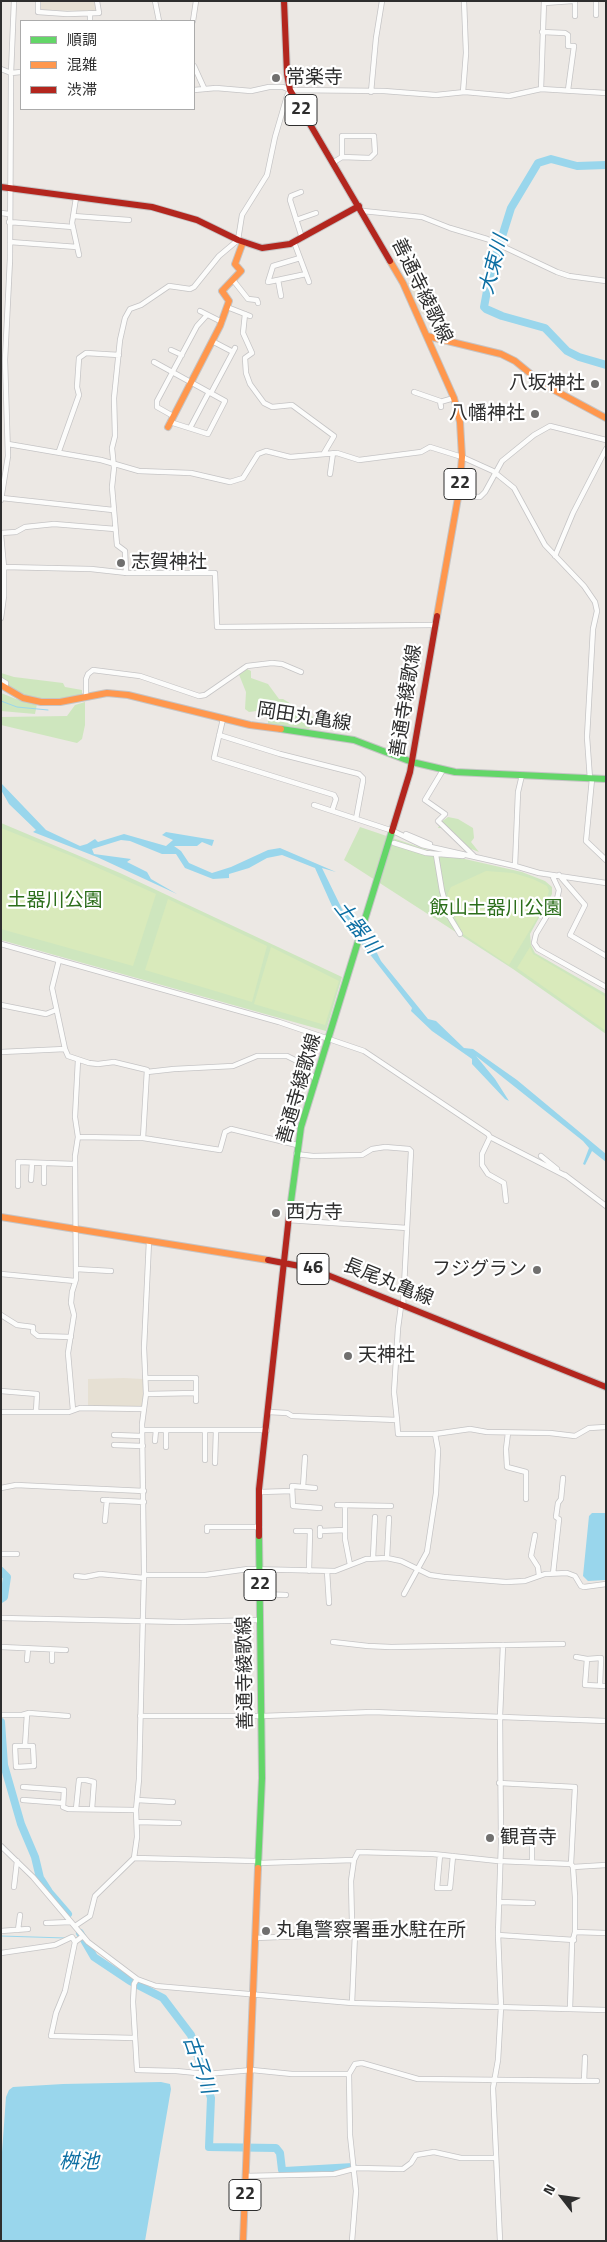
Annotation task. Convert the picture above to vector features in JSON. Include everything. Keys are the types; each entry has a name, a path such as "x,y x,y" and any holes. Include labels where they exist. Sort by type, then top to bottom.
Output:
{"main road":[{"name":"善通寺綾歌線","path":"242,2241 262,1778 260,1492 296,1154 316,1080 393,832 412,762 458,496 462,457 460,422 454,398 403,283 334,162 290,90 286,68 284,1"},
{"path":"1,187 152,207 197,220 241,241 262,248 271,248 294,242 361,209"},
{"path":"170,421 222,322 229,301 222,292 241,271 236,264 236,259 241,241"},
{"path":"427,336 501,354 515,361 543,384 606,418"},
{"name":"岡田丸亀線","path":"3,687 23,698 41,702 60,702 107,693 128,695 250,725 354,740 412,762 443,770 476,774 606,779"},
{"name":"長尾丸亀線","path":"1,1217 283,1262 310,1268 606,1387"}],"street":[{"path":"14,1 9,189 10,242 4,306 4,428 8,444 1,499 113,510"},
{"path":"38,1 38,12 99,13 97,1"},
{"path":"155,1 159,20"},
{"path":"193,20 196,1"},
{"path":"370,92 382,1"},
{"path":"463,92 466,53 464,1"},
{"path":"541,89 544,2 574,1 575,16"},
{"path":"596,1 596,15"},
{"path":"90,13 90,20"},
{"path":"542,32 565,33 568,35 568,46 574,46 568,90"},
{"path":"195,68 204,88"},
{"path":"1,69 11,73 20,72"},
{"path":"195,90 204,88 251,91 269,87 284,87 290,90 384,91 436,95 463,92 509,96 541,89 606,93"},
{"path":"126,573 126,554 117,545 113,510 112,462 112,448 115,436 114,398 122,325 130,308 141,305 169,286 190,289 194,287 219,256 241,241 242,215 268,175 275,137 290,90"},
{"path":"334,162 342,157 370,158 375,153 374,136 342,136 342,157"},
{"path":"301,192 291,196 290,200 302,238"},
{"path":"76,198 73,227 79,255"},
{"path":"361,209 422,217 535,260 568,276 606,281"},
{"path":"1,213 9,214"},
{"path":"296,220 316,213"},
{"path":"73,216 129,220"},
{"path":"9,222 73,227"},
{"path":"10,242 77,247"},
{"path":"294,242 310,282"},
{"path":"300,258 273,266 268,282 306,274"},
{"path":"233,280 248,299 257,300 258,303"},
{"path":"278,280 281,296"},
{"path":"226,308 248,315 243,333 252,353 245,358 247,380 256,397 272,407 292,405 313,422 335,434 324,453"},
{"path":"200,311 222,322"},
{"path":"154,362 173,372 210,393 225,400 208,434 170,421 157,407 158,401 173,372 182,356 197,326 207,315"},
{"path":"190,428 234,350 212,341"},
{"path":"171,350 182,356"},
{"path":"58,451 79,395 77,386 79,358 86,353 119,355"},
{"path":"414,392 440,404 454,398"},
{"path":"458,496 480,497 485,492 502,461 534,435 550,426 606,440"},
{"path":"8,444 58,451 112,462 115,465 139,471 191,474 230,482 239,481 246,476 261,452 290,457 333,453 359,460 421,452 430,447 462,457 496,473 514,488 544,544 584,586 595,602 597,611 593,629 587,737 591,779 586,841 606,860"},
{"path":"555,556 606,449"},
{"path":"330,474 333,453"},
{"path":"1,618 4,567 1,534 16,532 25,527 54,524 115,529"},
{"path":"4,567 91,569 126,573 216,574 217,627 435,625"},
{"path":"86,697 86,680 88,674 93,670 140,676 199,696 205,695 247,666 272,663 282,664 301,672"},
{"path":"1,680 6,684 3,687"},
{"path":"223,719 213,757 218,761 334,795 336,799 332,811"},
{"path":"219,735 280,754 359,774 363,781 356,819"},
{"path":"443,770 424,800 445,814 438,821 474,857"},
{"path":"515,866 518,792 522,775"},
{"path":"314,805 393,832 422,845 552,875 606,883"},
{"path":"406,834 422,841 463,852 468,856"},
{"path":"394,844 436,855 468,856"},
{"path":"436,855 442,891 449,916 460,934"},
{"path":"552,875 559,890 557,899 536,934 534,943 538,949 606,987"},
{"path":"559,875 585,906 570,935 606,956"},
{"path":"1,944 279,1022 375,1056 490,1137 566,1176"},
{"path":"59,960 52,988 68,1056 98,1064 114,1062 124,1064 147,1070 147,1072 174,1068 233,1066 257,1056 286,1056 299,1062 316,1080"},
{"path":"1,1005 46,1014 56,1010"},
{"path":"1,1052 65,1049"},
{"path":"73,1410 68,1353 74,1315 71,1303 76,1269 75,1164 78,1137 76,1117 78,1060"},
{"path":"143,1138 147,1072"},
{"path":"78,1137 143,1138 220,1150 225,1132 231,1130 298,1145"},
{"path":"490,1137 482,1154 482,1165 488,1174 504,1183 506,1201"},
{"path":"296,1154 348,1156 362,1154 378,1148 409,1149 412,1154 402,1306 396,1344 394,1392 398,1434 435,1434 470,1429 487,1432 550,1433 575,1436 589,1428 606,1427"},
{"path":"541,1156 606,1206"},
{"path":"18,1186 18,1162 75,1164"},
{"path":"31,1180 32,1163"},
{"path":"44,1163 44,1184"},
{"path":"288,1220 407,1228"},
{"path":"75,1926 90,1916 95,1896 134,1858 138,1837 136,1810 144,1576 142,1430 146,1394 144,1348 149,1241"},
{"path":"76,1269 112,1271"},
{"path":"1,1274 75,1281"},
{"path":"1,1315 17,1325 33,1327 33,1332 38,1336 71,1337"},
{"path":"146,1378 196,1378 196,1401"},
{"path":"1,1391 37,1394 36,1412"},
{"path":"146,1394 196,1393"},
{"path":"1,1412 69,1412 80,1408 113,1407 144,1409"},
{"path":"268,1412 287,1413 292,1416 397,1420"},
{"path":"142,1430 267,1430"},
{"path":"155,1442 156,1430"},
{"path":"166,1430 166,1447"},
{"path":"204,1460 205,1430"},
{"path":"215,1463 216,1430"},
{"path":"508,1433 506,1449 507,1467 526,1472 526,1499"},
{"path":"404,1594 427,1552 436,1493 438,1450 435,1434"},
{"path":"114,1435 142,1436"},
{"path":"114,1445 143,1446"},
{"path":"205,1446 216,1446"},
{"path":"303,1486 306,1457"},
{"path":"553,1574 559,1519 556,1517 558,1503 561,1499 563,1478"},
{"path":"1,1488 16,1485 144,1490"},
{"path":"315,1488 292,1486 293,1506 320,1508"},
{"path":"260,1492 292,1491"},
{"path":"105,1521 105,1500 144,1502"},
{"path":"337,1505 391,1506"},
{"path":"345,1505 345,1530 350,1565"},
{"path":"374,1558 375,1517"},
{"path":"387,1558 389,1518"},
{"path":"207,1531 207,1527 260,1527"},
{"path":"320,1532 345,1530"},
{"path":"298,1532 310,1531 309,1571"},
{"path":"535,1536 531,1556 538,1567 539,1576"},
{"path":"1,1554 17,1554"},
{"path":"76,1576 85,1578 100,1574 144,1576 205,1574 226,1570 260,1569 327,1571 341,1570 350,1565 374,1558 387,1558 401,1561 430,1575 494,1582 525,1581 539,1576 567,1573 575,1576 581,1586 584,1587 606,1584"},
{"path":"327,1571 329,1603"},
{"path":"260,1594 286,1595"},
{"path":"1,1618 182,1622 260,1620"},
{"path":"333,1642 368,1646 563,1644"},
{"path":"500,2241 492,2088 499,2052 501,2007 498,1935 500,1902 499,1783 504,1645"},
{"path":"1,1647 66,1650"},
{"path":"28,1648 28,1660"},
{"path":"52,1650 52,1661"},
{"path":"576,1657 601,1658 600,1686"},
{"path":"587,1658 585,1685 606,1686"},
{"path":"140,1716 262,1716 373,1712 606,1721"},
{"path":"25,1746 27,1714"},
{"path":"1,1715 68,1716"},
{"path":"15,1746 25,1746 33,1746 34,1766 16,1767 15,1746"},
{"path":"76,1809 79,1780 94,1782 92,1809"},
{"path":"499,1783 575,1787 572,1865 575,1932 570,2009"},
{"path":"23,1787 64,1790 63,1807 136,1810"},
{"path":"27,1806 26,1800 64,1803"},
{"path":"137,1800 173,1802"},
{"path":"137,1822 179,1823"},
{"path":"532,1841 532,1862"},
{"path":"1,1846 17,1861 83,1936 137,1979 156,1986 352,2003 606,2010"},
{"path":"352,2003 355,1934 352,1923 351,1881 354,1860 360,1851 440,1855 500,1861 606,1865"},
{"path":"440,1855 437,1888 450,1888 453,1856"},
{"path":"134,1858 256,1861 259,1863 354,1860"},
{"path":"14,1887 17,1861"},
{"path":"500,1902 533,1903"},
{"path":"18,1930 20,1915"},
{"path":"46,1923 71,1922"},
{"path":"1,1930 28,1929"},
{"path":"575,1932 606,1933"},
{"path":"255,1938 355,1934"},
{"path":"498,1935 574,1940"},
{"path":"83,1936 76,1942 65,1991 56,2013 51,2036 135,2038"},
{"path":"1,1953 55,1945 72,1937 76,1942"},
{"path":"137,1979 134,1984 133,2002 137,2070 207,2074 249,2070 292,2074 349,2074"},
{"path":"584,2080 585,2057"},
{"path":"352,2241 356,2191 350,2135 349,2074 355,2064 359,2063 418,2079 597,2081"},
{"path":"245,2176 334,2174 355,2168 403,2169 412,2163 416,2155 434,2152 461,2158 496,2158"}],"shaded area":[{"path":"40,1 95,1 96,9 94,11 42,10 39,8"},
{"path":"406,282 432,289 444,317 421,314"},
{"path":"88,1379 143,1379 145,1393 143,1406 88,1406"}],"green space":[{"path":"245,668 251,671 251,678 268,684 279,699 283,699 313,717 309,730 268,724 268,714 264,710 249,712 245,709 246,692 238,672"},
{"path":"1,673 14,677 63,683 65,687 82,690 82,694 63,699 43,701 28,697 3,683"},
{"path":"1,693 37,704 35,714 1,711"},
{"path":"85,702 85,725 82,739 77,743 1,725 1,717 67,716 75,705"},
{"path":"448,817 458,819 473,828 474,838 471,842 479,852 466,847 445,828 438,828 441,822"},
{"name":"土器川公園","path":"1,823 120,873 342,977 326,1031 1,940"},
{"name":"飯山土器川公園","path":"360,827 434,852 522,872 545,881 552,887 552,894 530,934 531,945 535,953 606,994 606,1034 513,969 344,860"},
{"path":"1,828 74,857 156,894 133,966 1,929"},
{"path":"486,871 513,873 533,879 547,886 549,891 545,905 509,965 463,934 448,902 448,893 451,887"},
{"path":"168,899 267,946 252,1002 145,970"},
{"path":"271,947 339,981 325,1025 254,1004"},
{"path":"530,947 533,954 606,997 606,1031 517,968"}],"water":[{"name":"土器川","path":"1,783 46,830 80,846 95,839 98,842 124,834 166,846 173,840 162,835 166,832 214,840 212,846 202,842 197,846 174,846 181,851 189,863 212,873 231,867 268,850 280,848 336,872 322,868 342,909 370,939 381,961 428,1019 436,1021 464,1048 473,1049 517,1080 606,1154 606,1162 592,1151 585,1165 583,1164 589,1148 583,1141 476,1056 495,1079 509,1101 505,1099 472,1064 472,1059 432,1031 411,1011 412,1008 332,906 315,868 282,855 267,858 249,868 229,874 229,878 213,879 185,868 176,854 162,854 130,841 121,840 92,849 94,854 131,859 127,862 147,872 151,879 177,894 97,857 33,832 36,830 9,804 1,790"},
{"path":"592,1513 606,1513 606,1580 588,1581 583,1576 589,1516"},
{"name":"桝池","path":"161,2082 170,2084 171,2089 145,2241 1,2241 1,2166 6,2097 9,2090 13,2087 63,2084"}],"waterway":[{"name":"大束川","path":"606,165 577,166 551,159 538,163 511,208 490,275 484,307 502,316 545,328 567,351 579,357 606,365"},
{"path":"1,701 17,707 48,710"},
{"name":"古子川","path":"1,1571 7,1577 4,1597 1,1599"},
{"name":"古子川","path":"1,1722 4,1765 21,1824 35,1857 40,1878 68,1914"},
{"name":"古子川","path":"80,1933 94,1957 130,1981 163,1998 191,2035 211,2098 209,2147 276,2148 280,2153 282,2170 285,2171 353,2167"},
{"path":"1,1936 65,1938"}],"traffic: fast":[{"path":"281,729 354,740 412,762 455,772 606,779"},
{"path":"289,1216 301,1127 392,831"},
{"path":"258,1868 262,1778 259,1536"}],"traffic: slow":[{"path":"168,427 220,326 229,301 222,291 241,271 235,264 243,242"},
{"path":"390,261 403,283 454,398 460,422 462,457 459,492 437,616"},
{"path":"427,336 501,354 515,361 543,384 606,418"},
{"path":"1,685 23,698 41,702 60,702 107,693 128,695 250,725 281,729"},
{"path":"1,1217 268,1260"},
{"path":"243,2241 258,1868"}],"traffic: jam":[{"path":"284,1 287,74 290,90 390,261"},
{"path":"1,187 152,207 197,220 238,240 262,248 290,244 359,206"},
{"path":"392,831 410,772 437,616"},
{"path":"259,1536 259,1489 289,1216"},
{"path":"268,1260 310,1268 606,1387"}],"place":[{"name":"常楽寺","path":"276,78"},
{"name":"八坂神社","path":"595,384"},
{"name":"八幡神社","path":"535,414"},
{"name":"志賀神社","path":"121,563"},
{"name":"西方寺","path":"276,1213"},
{"name":"フジグラン","path":"537,1270"},
{"name":"天神社","path":"348,1356"},
{"name":"観音寺","path":"490,1838"},
{"name":"丸亀警察署垂水駐在所","path":"266,1931"}]}
